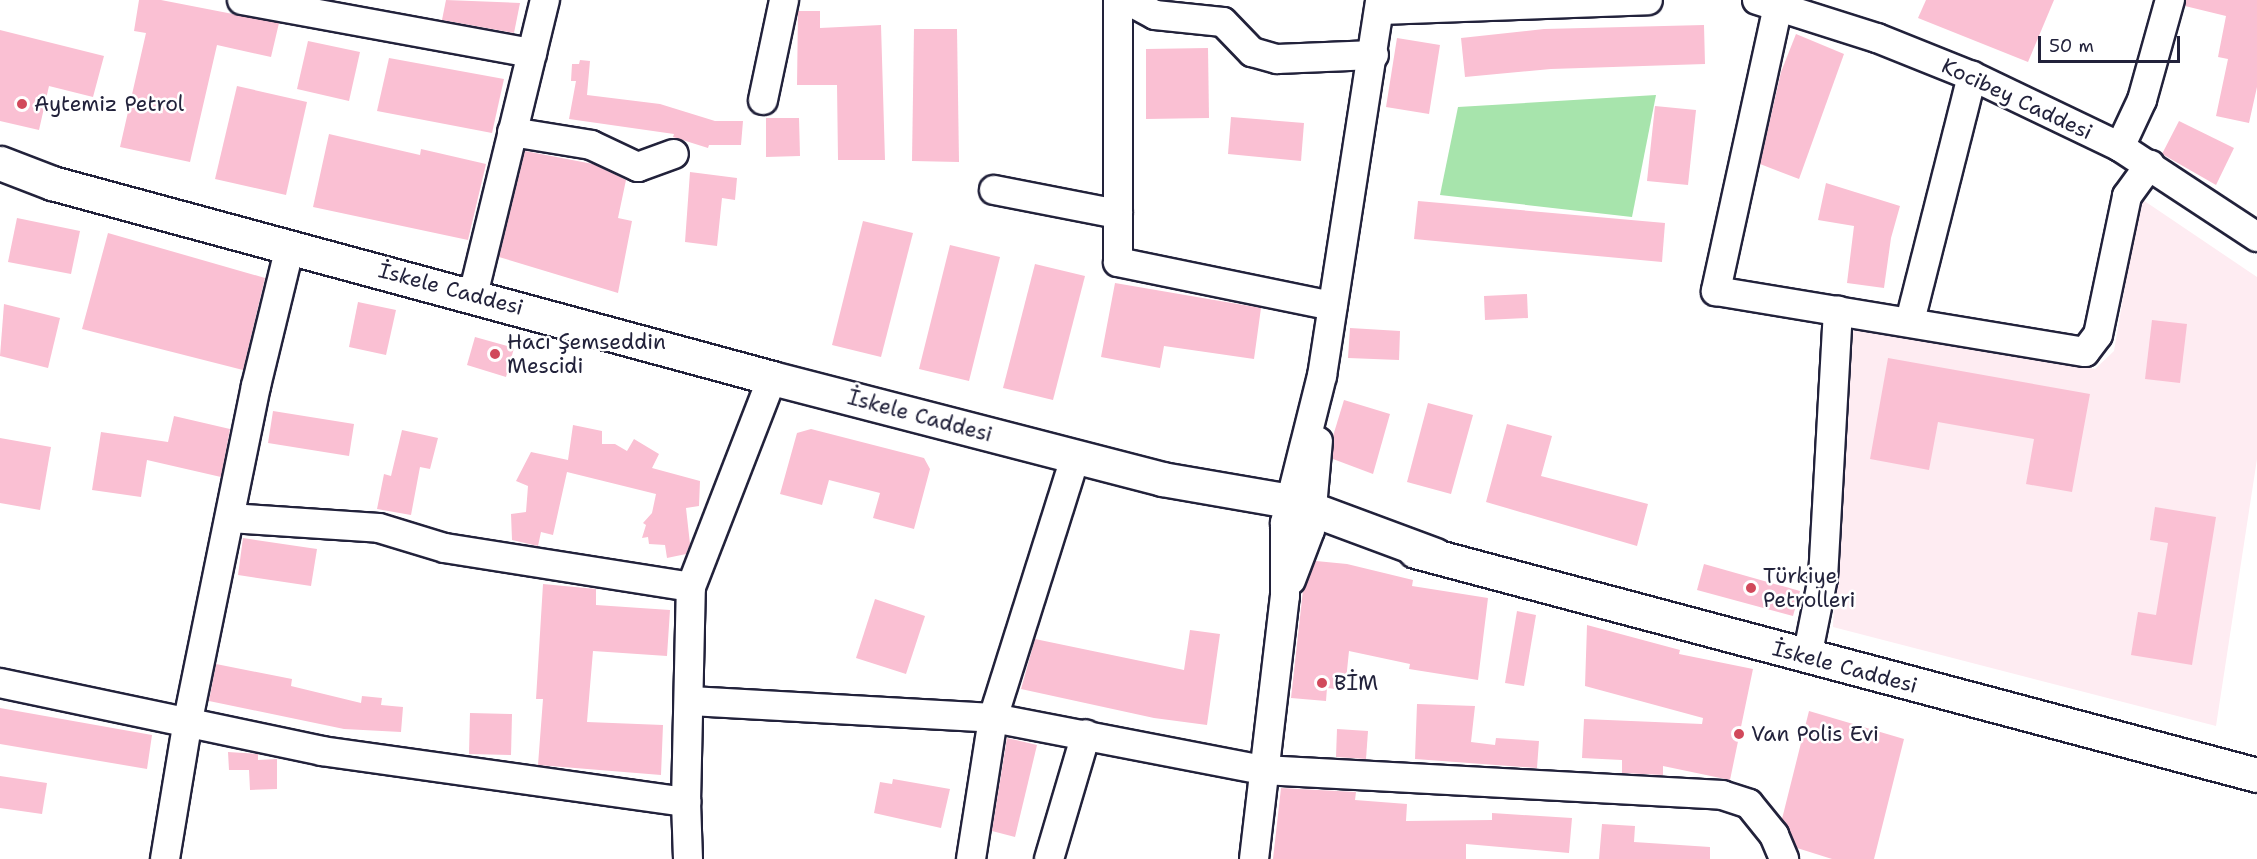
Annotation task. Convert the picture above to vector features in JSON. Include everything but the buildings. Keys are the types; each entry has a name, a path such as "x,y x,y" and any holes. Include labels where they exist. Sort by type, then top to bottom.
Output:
{"main road":[{"name":"İskele Caddesi","path":"0,163 52,183"},
{"name":"İskele Caddesi","path":"0,175 52,183 290,246 772,378 1300,516 1807,657 2257,775"}],"street":[{"path":"242,0 532,52"},
{"path":"473,295 545,0"},
{"path":"763,100 784,0"},
{"path":"1119,0 1118,262 1334,306"},
{"path":"1127,0 1155,15 1223,22 1252,52 1277,59 1374,55"},
{"path":"1254,859 1285,596 1300,516 1381,5 1647,0"},
{"path":"2120,147 2142,100 2170,0"},
{"path":"1768,3 1716,291 1910,321 2085,352 2098,335 2127,196 2150,164"},
{"name":"Kocibey Caddesi","path":"1768,3 1877,38 1972,76 2120,147 2150,164 2257,237"},
{"path":"1910,321 1972,76"},
{"path":"512,132 591,145 638,167 674,154"},
{"path":"994,190 1118,214"},
{"path":"165,859 188,720 256,386 290,246"},
{"path":"1807,657 1823,578 1838,310"},
{"path":"688,859 686,802 691,701 691,587 772,378"},
{"path":"971,859 993,718 1071,471"},
{"path":"230,518 379,528 445,548 691,587"},
{"path":"0,683 188,720 322,752 686,802"},
{"path":"691,701 993,718 1086,734 1263,770 1722,795 1749,804 1774,835 1784,859"},
{"path":"1049,859 1086,734"}],"shaded area":[{"path":"2140,198 2257,277 2257,459 2216,726 1833,627 1846,334 1860,328 2095,369 2114,351"}],"green space":[{"path":"1656,95 1632,217 1440,195 1458,107"}],"place":[{"name":"Aytemiz Petrol","path":"22,104"},
{"name":"Hacı Şemseddin Mescidi","path":"495,354"},
{"name":"Türkiye Petrolleri","path":"1751,588"},
{"name":"BİM","path":"1322,683"},
{"name":"Van Polis Evi","path":"1739,734"}]}
